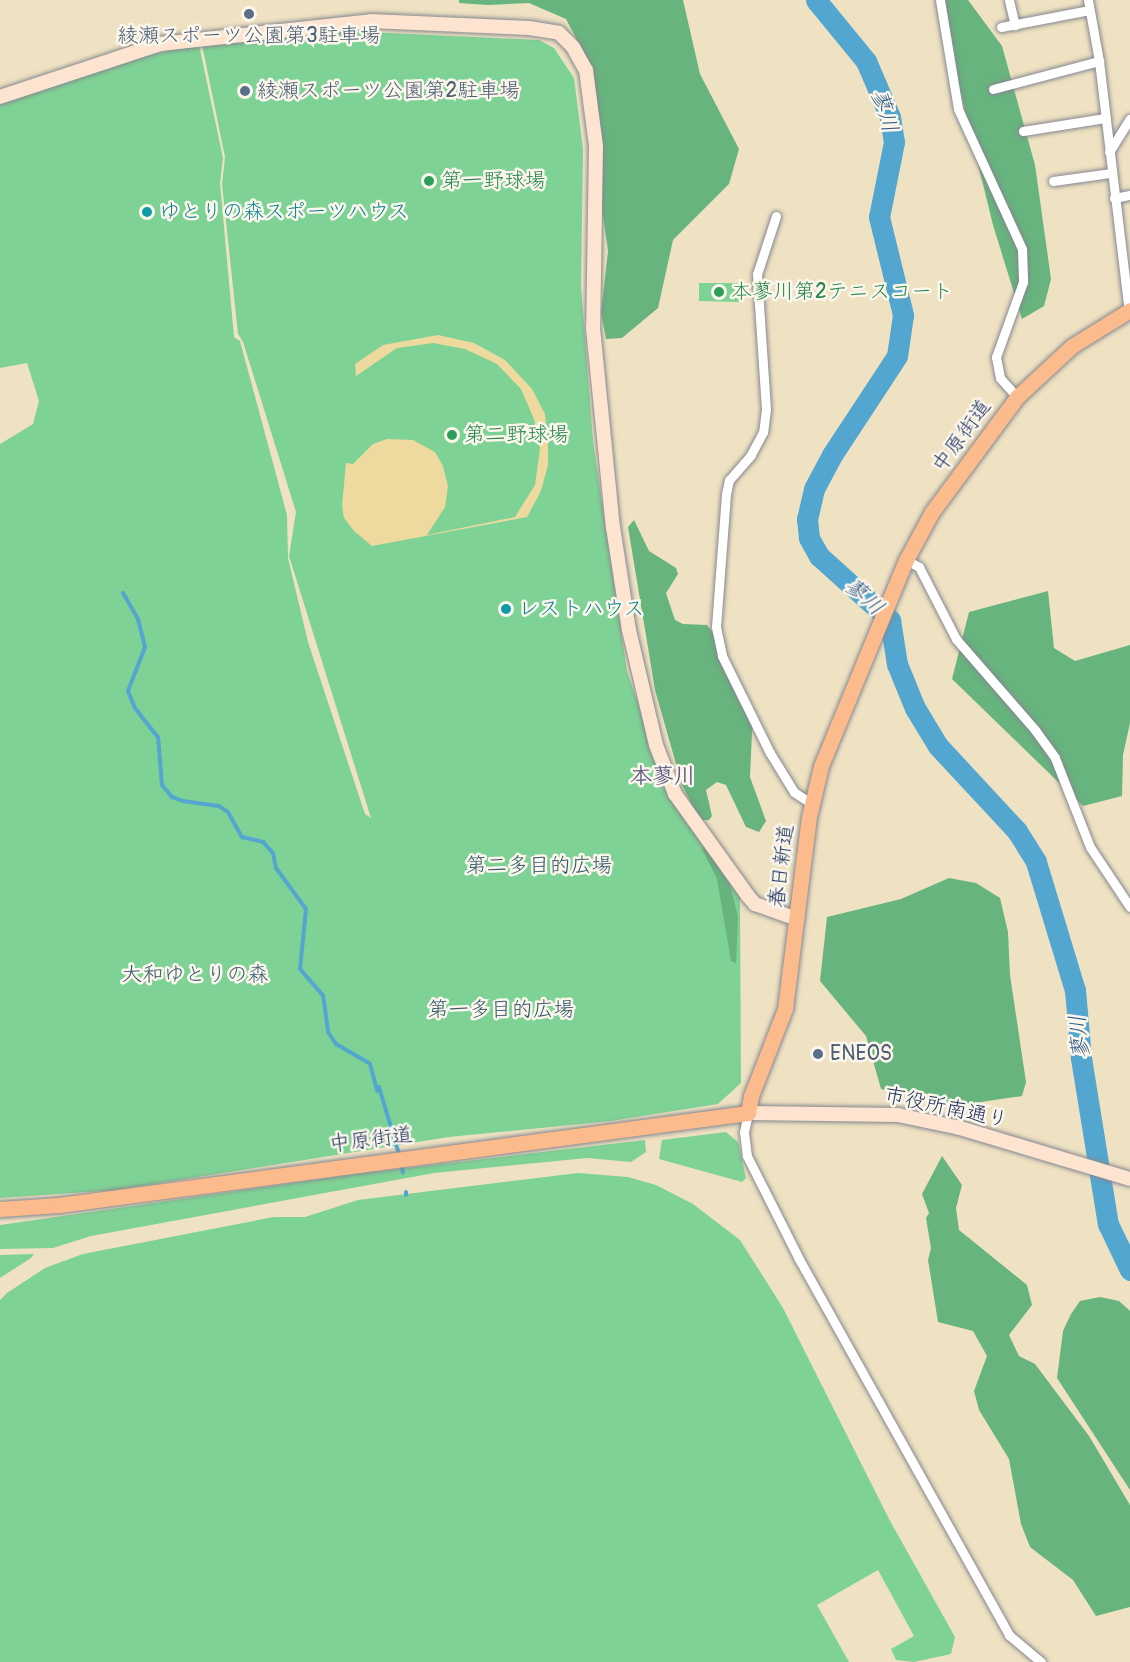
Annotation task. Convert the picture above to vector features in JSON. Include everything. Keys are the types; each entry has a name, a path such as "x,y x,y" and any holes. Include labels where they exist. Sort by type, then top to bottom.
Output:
{"main road":[{"name":"中原街道","path":"878,628 906,560 932,512 1017,397 1072,346 1129,312"},
{"name":"春日新道","path":"748,1113 750,1096 785,1009 812,804 821,766 878,628"},
{"name":"中原街道","path":"0,1209 59,1205 748,1113"}],"street":[{"path":"940,0 960,116 1022,249 1023,282 996,357 1000,378 1017,397"},
{"path":"1009,0 1015,25"},
{"path":"1088,0 1099,60 1129,312"},
{"path":"1001,27 1089,10"},
{"path":"0,97 160,44 371,21 529,28 559,33 573,47 586,70 596,146 593,328 612,516 631,639 656,745 675,794 748,896 755,904 797,919"},
{"path":"993,88 1099,60"},
{"path":"1023,131 1105,118"},
{"path":"1109,152 1130,119"},
{"path":"1053,182 1111,172"},
{"path":"1114,198 1130,195"},
{"path":"776,216 757,274 766,409 763,432 751,455 729,480 716,627 722,656 770,753 794,792 812,804"},
{"path":"906,560 920,567 956,639 1035,730 1055,758 1090,847 1130,907"},
{"name":"市役所南通り","path":"748,1113 842,1112 898,1115 933,1122 1130,1179"},
{"path":"748,1113 744,1132 747,1156 799,1259 1010,1635 1041,1662"}],"green space":[{"path":"459,0 683,0 700,74 739,149 729,184 673,240 658,308 622,338 606,339 601,313 608,251 578,42 566,19 529,3 487,5 459,3"},
{"path":"938,0 968,0 1002,46 1035,165 1051,279 1044,306 1022,319 993,225"},
{"path":"347,31 539,40 554,48 574,78 583,149 581,286 593,441 627,671 668,793 740,895 741,1083 718,1104 611,1121 449,1137 116,1190 0,1198 0,444 33,424 39,401 27,363 0,368 0,103 126,59 199,45 223,158 220,183 234,337 240,341 287,515 288,558 308,642 365,814 371,818 289,556 296,512 243,342 238,334 222,184 225,157 202,45"},
{"name":"本蓼川第2テニスコート","path":"699,283 739,283 739,302 699,301"},
{"path":"634,520 649,551 676,568 678,574 666,593 675,620 683,624 707,625 720,642 753,712 750,777 766,821 759,832 746,827 726,785 717,782 706,790 712,816 709,820 703,820 696,813 682,785 655,690 628,527"},
{"path":"1048,591 1054,648 1075,661 1130,645 1130,723 1123,755 1122,796 1083,806 952,679 969,612"},
{"path":"705,845 730,885 738,917 736,963 731,961 717,879 702,849"},
{"path":"949,878 976,883 1000,898 1008,932 1010,975 1026,1082 1022,1096 954,1106 881,1089 866,1036 820,981 827,917 901,899"},
{"path":"726,1132 738,1142 746,1178 742,1182 659,1159 662,1140"},
{"path":"645,1140 646,1152 631,1162 587,1158 434,1173 91,1236 53,1248 0,1249 0,1225 356,1174"},
{"path":"942,1156 962,1185 956,1208 959,1230 1027,1285 1032,1305 1009,1335 1019,1356 1035,1364 1089,1436 1130,1505 1130,1607 1096,1616 1073,1580 1030,1547 1021,1524 1009,1459 979,1410 974,1391 987,1356 973,1331 938,1322 928,1260 931,1248 926,1218 929,1213 922,1194"},
{"path":"578,1173 628,1177 656,1185 693,1204 740,1240 783,1308 889,1519 955,1637 951,1654 914,1662 896,1660 891,1649 914,1636 878,1570 817,1605 849,1662 0,1662 0,1300 7,1293 45,1268 83,1254 274,1217 305,1217 358,1200"},
{"path":"34,1254 31,1258 0,1278 0,1255"},
{"path":"1100,1297 1119,1301 1130,1311 1130,1490 1057,1378 1063,1331 1071,1314 1080,1301"}],"sand":[{"path":"438,335 474,343 505,360 532,389 545,414 548,443 548,465 541,491 527,517 372,546 354,531 344,518 342,506 346,463 353,464 373,444 387,439 413,440 435,452 443,466 448,486 445,507 427,535 515,517 535,485 540,449 534,419 521,389 497,364 465,349 433,343 397,348 356,376 355,364 383,345"}],"waterway":[{"name":"蓼川","path":"816,0 866,61 890,117 894,142 879,217 903,315 897,356 832,455 814,489 807,519 809,538 819,556 890,620 897,664 915,708 938,746 1017,831 1036,862 1075,990 1081,1058 1108,1224 1130,1270"},
{"path":"123,593 138,619 145,647 128,691 135,708 158,737 162,785 172,797 183,801 219,806 228,812 242,837 263,842 273,853 276,868 306,909 300,969 323,995 328,1032 336,1044 370,1064 377,1091"},
{"path":"379,1087 399,1154"},
{"path":"401,1162 403,1173"}],"place":[{"name":"綾瀬スポーツ公園第3駐車場","path":"249,14"},
{"name":"綾瀬スポーツ公園第2駐車場","path":"245,91"},
{"name":"第一野球場","path":"429,181"},
{"name":"ゆとりの森スポーツハウス","path":"147,212"},
{"name":"本蓼川第2テニスコート","path":"719,292"},
{"name":"第二野球場","path":"452,435"},
{"name":"レストハウス","path":"506,609"},
{"name":"ENEOS","path":"818,1054"}],"district":[{"name":"本蓼川","path":"663,777"}],"park label":[{"name":"第二多目的広場","path":"539,866"},
{"name":"大和ゆとりの森","path":"195,975"},
{"name":"第一多目的広場","path":"501,1010"}]}
